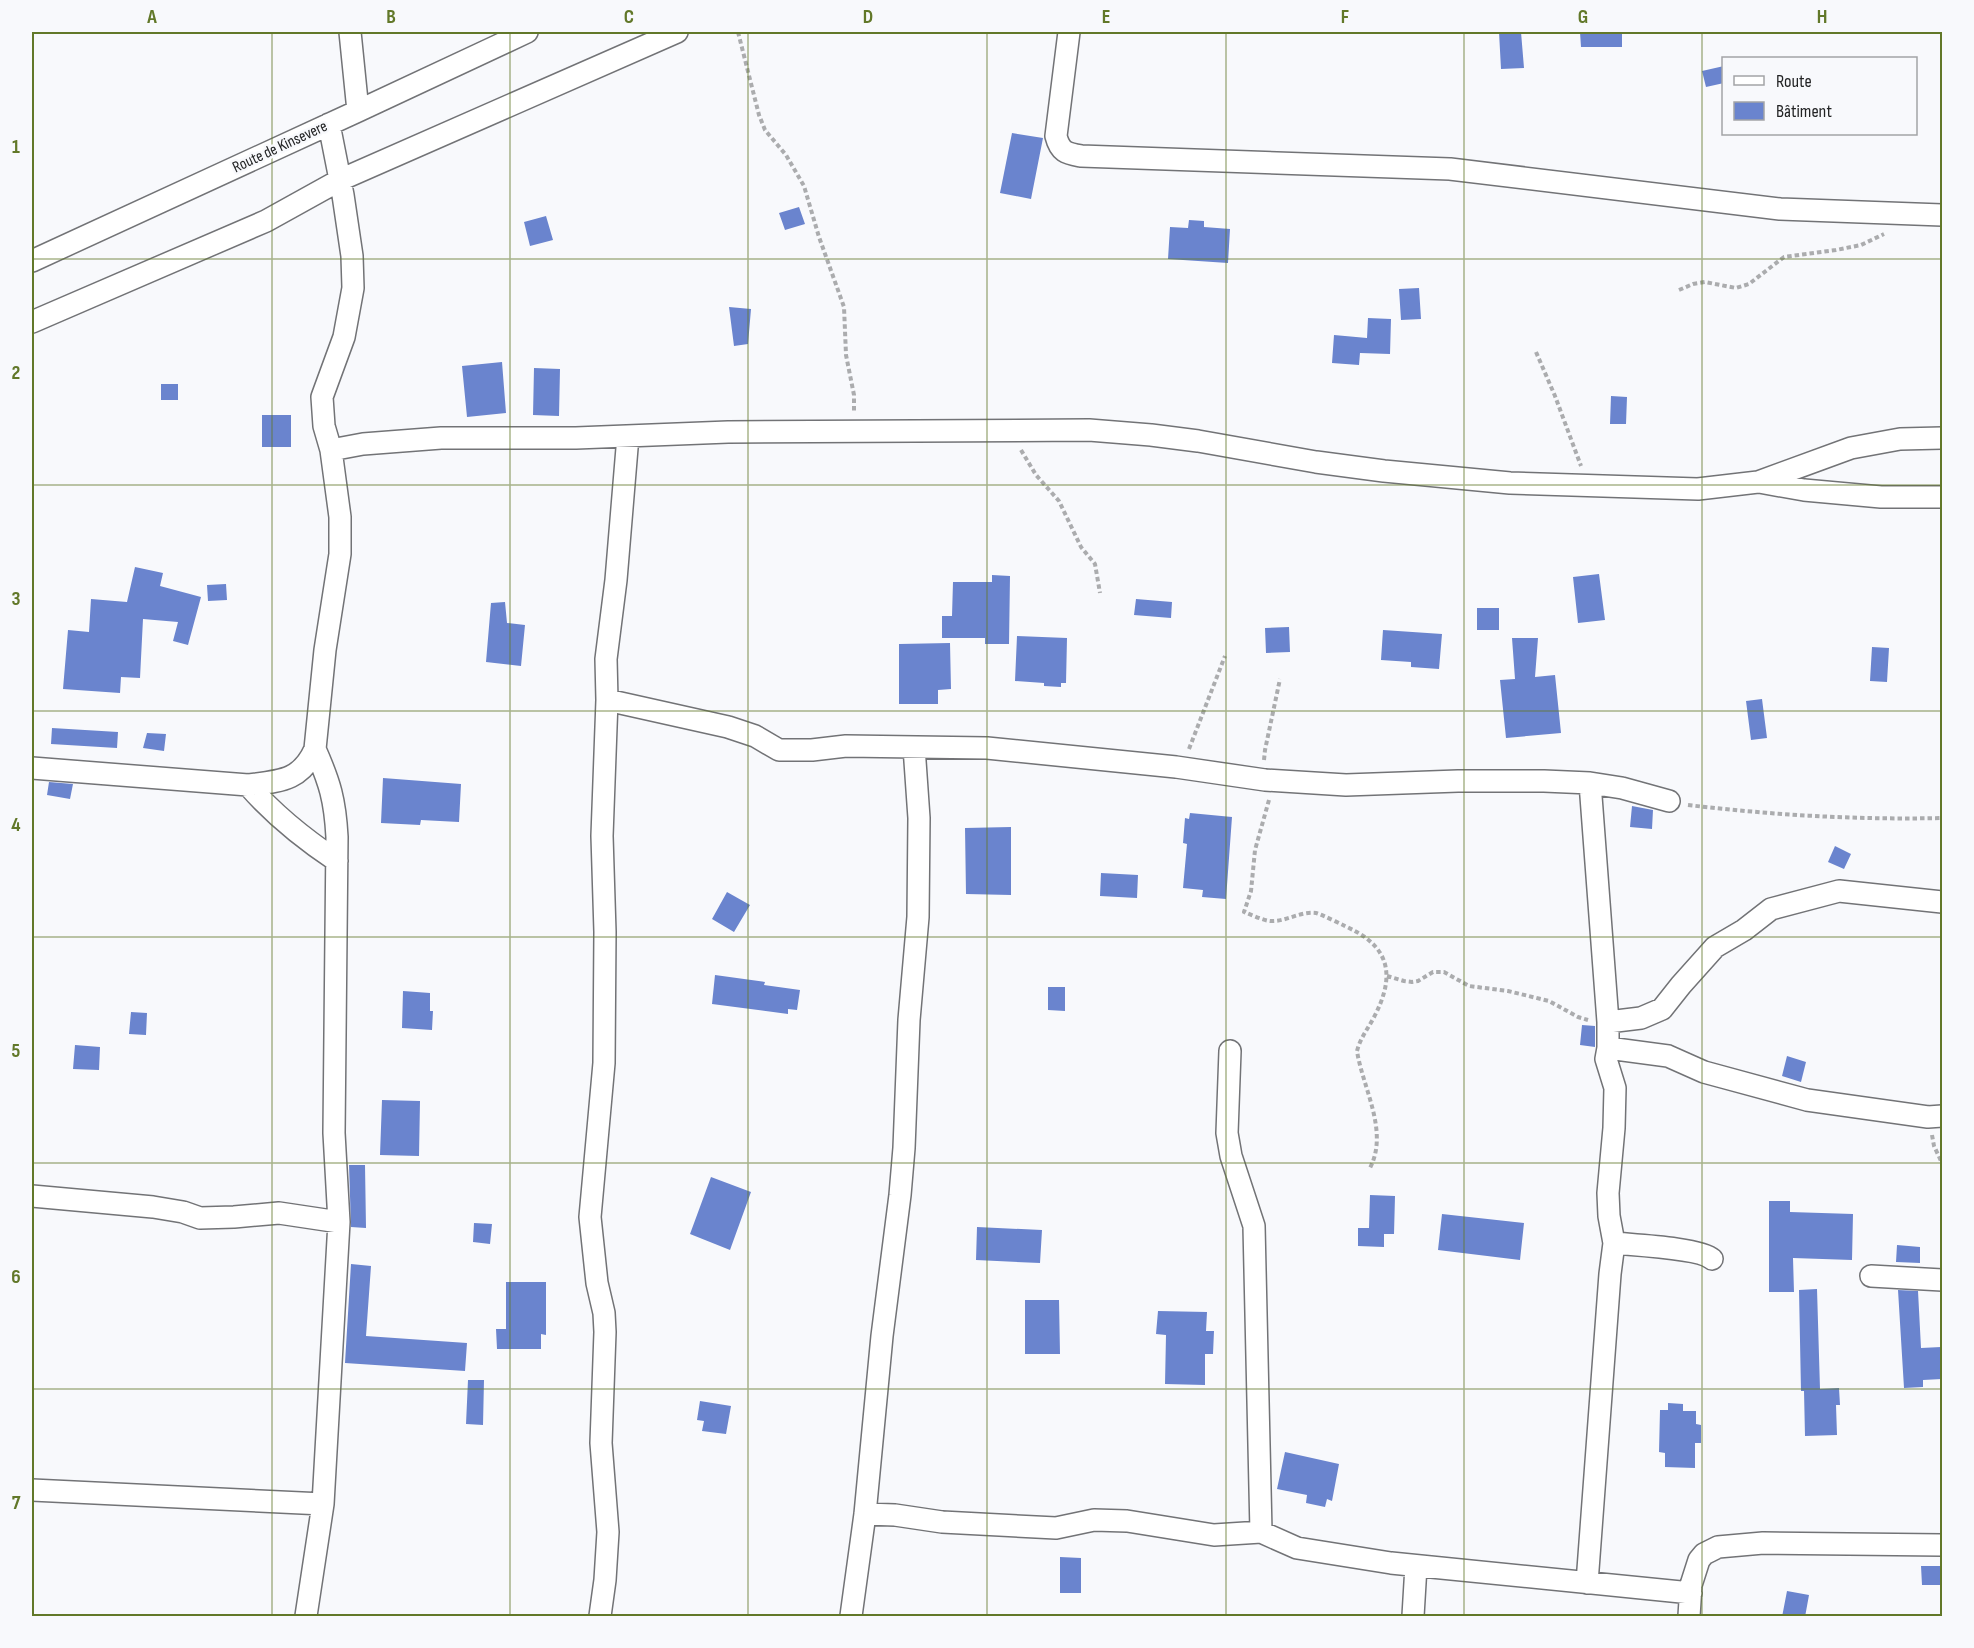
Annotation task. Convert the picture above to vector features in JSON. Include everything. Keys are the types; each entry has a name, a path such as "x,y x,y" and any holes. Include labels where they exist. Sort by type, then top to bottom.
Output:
{"street":[{"path":"350,32 358,111"},
{"name":"Route de Kinsevere","path":"32,261 527,32"},
{"path":"32,322 266,221 340,180 677,32"},
{"path":"1069,32 1056,136 1059,146 1068,154 1450,170 1780,209 1942,215"},
{"path":"32,768 248,785 280,780 296,774 309,764 315,749 325,650 340,554 340,517 324,426 322,397 344,337 353,288 352,256 329,124"},
{"path":"330,450 363,444 441,438 628,436 728,432 1089,430 1151,435 1384,471 1510,483 1698,489 1758,482 1851,448 1900,439 1942,438"},
{"path":"600,1617 608,1532 601,1443 605,1332 590,1217 604,1063 605,932 602,826 607,700 606,660 616,580 628,436"},
{"path":"1758,482 1804,490 1881,497 1942,497"},
{"path":"607,700 728,727 755,736 780,750 812,750 846,746 987,748 1176,767 1265,780 1346,785 1458,781 1590,783 1622,788 1669,801"},
{"path":"851,1617 865,1514 882,1336 904,1148 909,1020 918,917 919,818 914,747"},
{"path":"306,1617 323,1504 339,1222 334,1133 337,861 335,807 329,780 315,749"},
{"path":"1587,1583 1614,1243 1608,1193 1615,1098 1615,1088 1606,1059 1608,1022 1590,783"},
{"path":"248,785 283,820 337,861"},
{"path":"1608,1022 1641,1018 1662,1009 1680,985 1715,947 1744,930 1770,909 1839,891 1942,902"},
{"path":"1608,1048 1668,1056 1704,1072 1808,1100 1935,1117"},
{"path":"1230,1051 1227,1133 1231,1156 1254,1226 1261,1532"},
{"path":"32,1196 153,1207 183,1212 200,1218 279,1213 339,1222"},
{"path":"1614,1243 1692,1252 1712,1258"},
{"path":"1871,1276 1942,1280"},
{"path":"32,1490 323,1504"},
{"path":"865,1514 896,1515 942,1522 1056,1528 1094,1520 1127,1521 1214,1535 1261,1532 1298,1548 1416,1566 1690,1593"},
{"path":"1689,1617 1690,1593 1696,1569 1704,1554 1711,1550 1731,1545 1833,1543 1942,1545"},
{"path":"1413,1617 1416,1566"}],"path":[{"path":"738,32 759,116 765,130 786,155 804,186 844,307 846,355 854,395 854,431"},
{"path":"1679,290 1705,282 1736,288 1749,284 1784,257 1861,245 1885,234"},
{"path":"1536,352 1589,486"},
{"path":"1014,429 1025,459 1059,501 1081,547 1095,564 1100,593"},
{"path":"1176,767 1189,748 1225,656"},
{"path":"1280,679 1264,750 1265,780 1269,801 1255,850 1251,891 1244,912 1269,921 1317,913 1363,935 1372,943 1387,966 1384,994 1357,1051 1375,1118 1377,1156 1370,1168"},
{"path":"1669,801 1764,813 1908,819 1942,818"},
{"path":"1387,975 1412,982 1432,972 1444,972 1469,986 1518,993 1549,1001 1578,1017 1599,1023 1608,1022"},
{"path":"1935,1117 1934,1146 1942,1163"}],"building":[{"path":"1499,32 1521,32 1524,68 1501,69"},
{"path":"1580,32 1622,32 1622,47 1581,47"},
{"path":"1722,66 1722,83 1706,87 1702,71"},
{"path":"1012,133 1043,138 1031,199 1000,193"},
{"path":"799,207 805,224 785,230 779,213"},
{"path":"546,216 553,240 530,246 524,222"},
{"path":"1189,220 1204,221 1204,227 1230,229 1228,263 1168,259 1170,227 1188,228"},
{"path":"1419,288 1421,319 1401,320 1399,289"},
{"path":"729,307 751,309 748,344 734,346"},
{"path":"1368,318 1391,319 1390,354 1360,353 1359,365 1332,363 1334,335 1367,338"},
{"path":"502,362 506,413 467,417 462,366"},
{"path":"534,368 560,369 559,416 533,415"},
{"path":"161,384 178,384 178,400 161,400"},
{"path":"1611,396 1627,397 1626,424 1610,424"},
{"path":"262,415 291,415 291,447 262,447"},
{"path":"135,567 163,573 160,586 201,597 188,645 173,641 178,622 143,619 140,678 121,677 120,693 63,689 68,630 89,632 91,599 127,602"},
{"path":"1599,574 1605,620 1578,623 1573,577"},
{"path":"992,575 1010,576 1009,644 985,644 985,638 942,638 942,616 952,616 953,582 992,582"},
{"path":"226,584 227,600 208,601 207,585"},
{"path":"1136,599 1172,602 1171,618 1134,615"},
{"path":"505,602 507,623 525,625 521,666 486,662 491,603"},
{"path":"1477,608 1499,608 1499,630 1477,630"},
{"path":"1289,627 1290,652 1266,653 1265,628"},
{"path":"1383,630 1442,634 1439,669 1411,667 1411,662 1381,660"},
{"path":"1017,636 1067,638 1066,683 1061,683 1061,687 1015,681"},
{"path":"1512,638 1538,638 1535,677 1555,675 1561,733 1506,738 1500,680 1515,679"},
{"path":"950,643 951,689 938,690 938,704 899,704 899,644"},
{"path":"1872,647 1889,648 1887,682 1870,681"},
{"path":"1762,699 1767,738 1751,740 1746,701"},
{"path":"52,728 118,732 117,748 51,744"},
{"path":"147,733 166,734 164,751 143,748"},
{"path":"383,778 461,784 459,822 421,820 420,825 381,823"},
{"path":"49,782 73,784 70,799 47,795"},
{"path":"1632,806 1653,810 1652,829 1630,827"},
{"path":"1190,813 1232,817 1226,899 1202,897 1203,890 1183,888 1187,844 1183,843 1185,818 1189,819"},
{"path":"1011,827 1011,895 966,894 965,828"},
{"path":"1835,846 1851,854 1844,869 1828,862"},
{"path":"1101,873 1138,875 1137,898 1100,896"},
{"path":"727,892 750,905 734,932 712,919"},
{"path":"715,975 800,990 797,1010 788,1009 788,1014 712,1004"},
{"path":"1048,987 1065,987 1065,1011 1048,1010"},
{"path":"403,991 430,993 430,1011 433,1011 432,1030 402,1028"},
{"path":"131,1012 147,1013 146,1035 129,1034"},
{"path":"1582,1025 1595,1026 1595,1047 1580,1045"},
{"path":"75,1045 100,1047 99,1070 73,1069"},
{"path":"1787,1056 1806,1062 1801,1082 1782,1076"},
{"path":"382,1100 420,1101 419,1156 380,1155"},
{"path":"349,1165 365,1165 366,1228 351,1227"},
{"path":"711,1177 751,1192 730,1250 690,1234"},
{"path":"1370,1195 1395,1196 1394,1234 1384,1234 1384,1247 1358,1246 1358,1228 1369,1228"},
{"path":"1769,1201 1790,1201 1790,1212 1853,1214 1852,1260 1793,1258 1794,1292 1769,1292"},
{"path":"1442,1214 1524,1223 1520,1260 1438,1250"},
{"path":"474,1223 492,1224 490,1244 473,1242"},
{"path":"977,1227 1042,1230 1040,1263 976,1260"},
{"path":"1897,1245 1920,1247 1920,1263 1896,1262"},
{"path":"351,1264 371,1266 366,1336 467,1343 465,1371 345,1363"},
{"path":"506,1282 546,1282 546,1335 541,1334 541,1349 497,1349 496,1329 506,1329"},
{"path":"1817,1289 1820,1389 1839,1388 1840,1405 1836,1405 1837,1435 1805,1436 1804,1391 1801,1391 1799,1290"},
{"path":"1898,1290 1918,1291 1921,1348 1941,1347 1942,1379 1923,1380 1923,1387 1904,1388"},
{"path":"1025,1300 1059,1300 1060,1354 1025,1354"},
{"path":"1158,1311 1207,1312 1206,1331 1214,1331 1213,1354 1205,1354 1205,1385 1165,1384 1166,1335 1156,1334"},
{"path":"468,1380 484,1380 483,1425 466,1424"},
{"path":"700,1401 731,1406 726,1434 702,1431 704,1421 697,1420"},
{"path":"1668,1403 1683,1404 1683,1411 1696,1411 1696,1424 1701,1425 1701,1443 1695,1443 1695,1468 1665,1467 1665,1453 1659,1452 1660,1410 1668,1410"},
{"path":"1285,1452 1339,1464 1332,1501 1327,1499 1325,1507 1306,1503 1307,1495 1277,1489"},
{"path":"1060,1557 1081,1558 1081,1593 1060,1593"},
{"path":"1921,1566 1942,1566 1942,1585 1922,1585"},
{"path":"1787,1591 1809,1595 1805,1617 1782,1617"}]}
